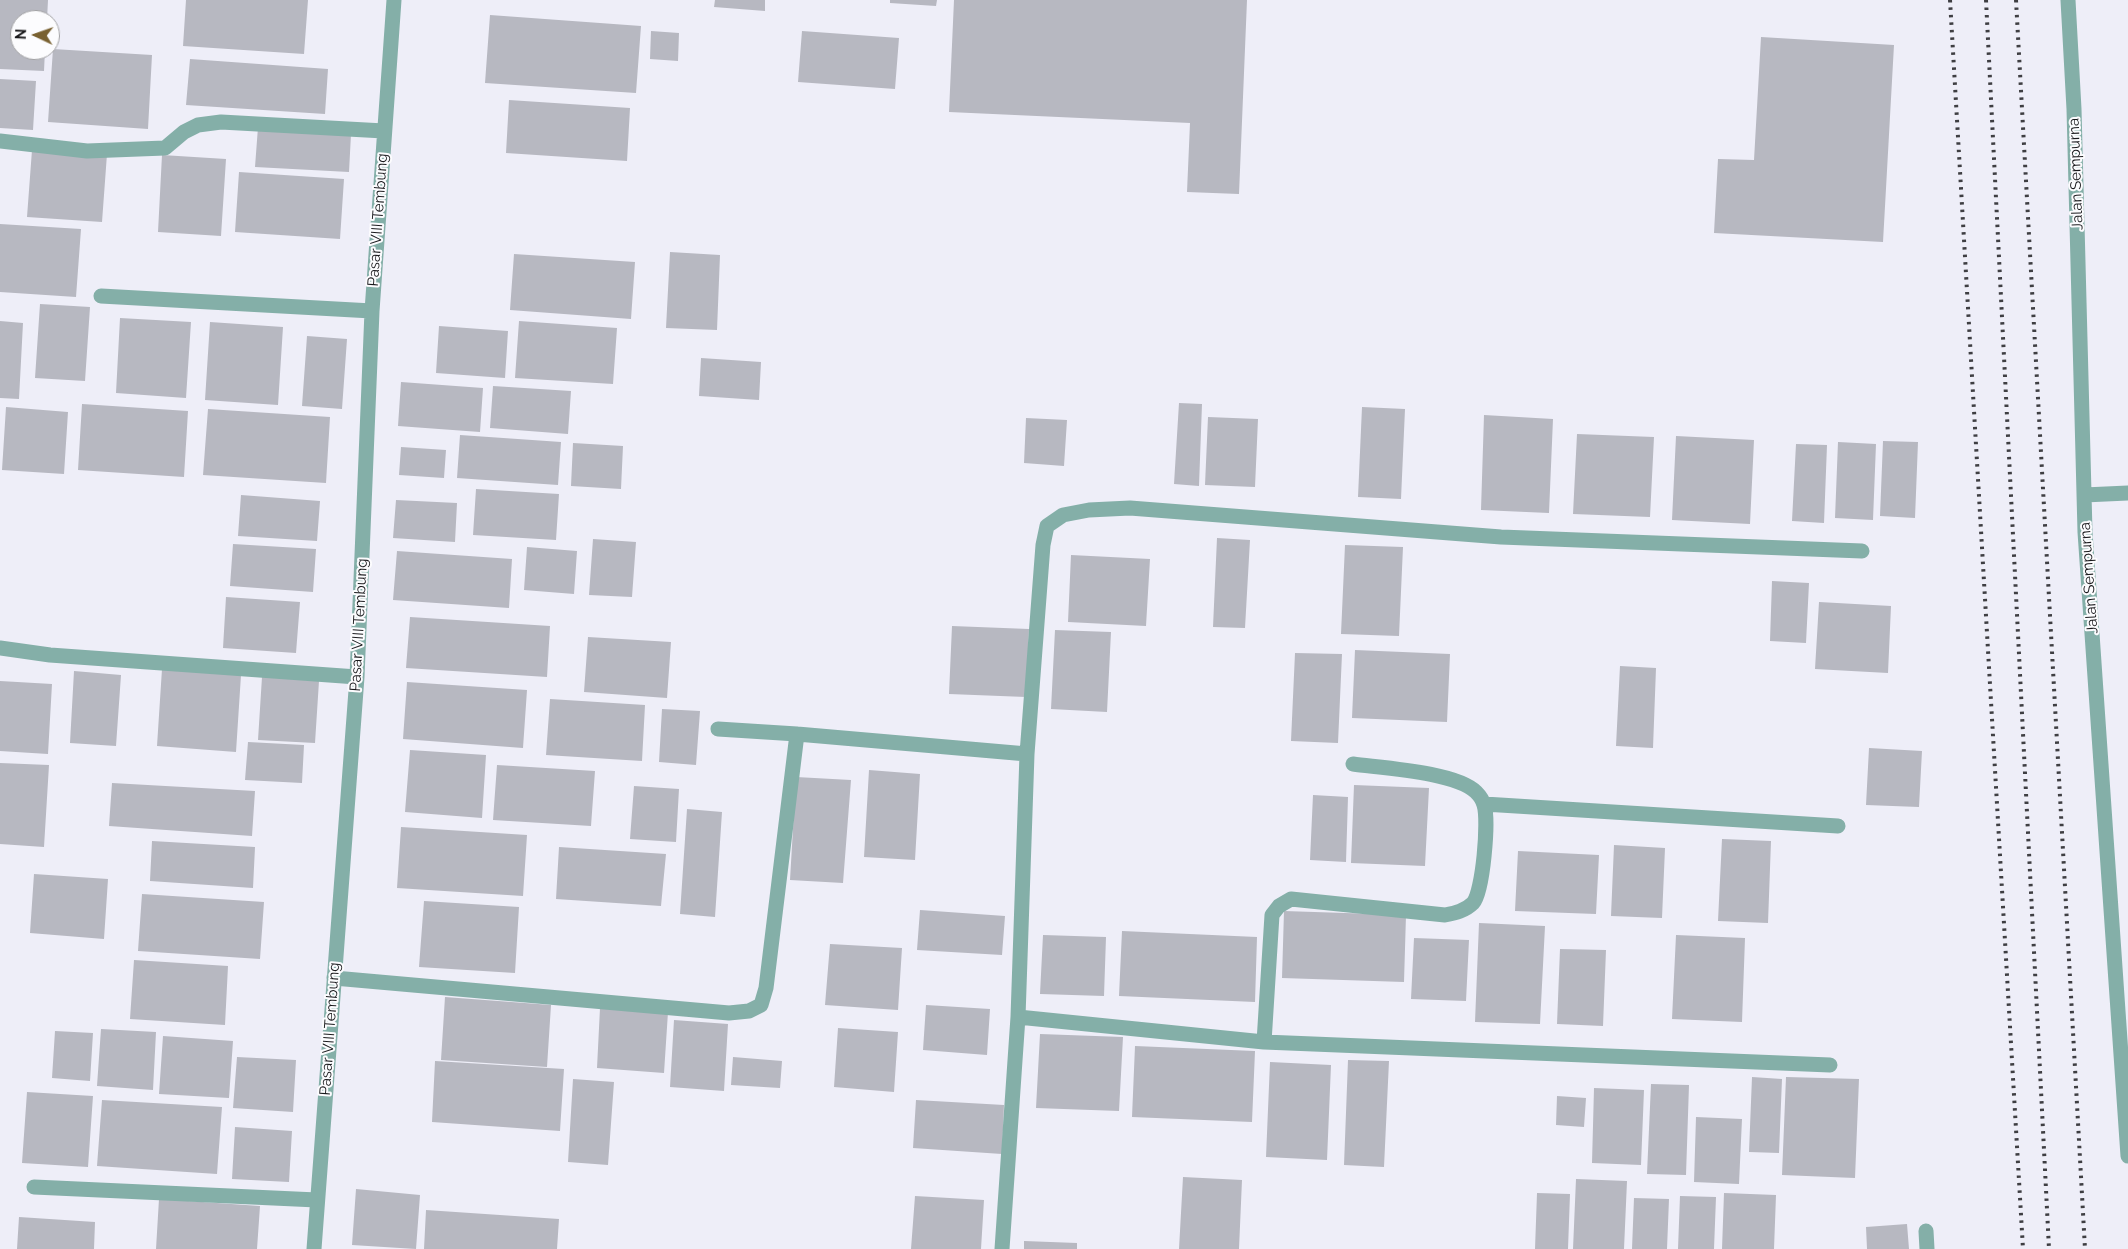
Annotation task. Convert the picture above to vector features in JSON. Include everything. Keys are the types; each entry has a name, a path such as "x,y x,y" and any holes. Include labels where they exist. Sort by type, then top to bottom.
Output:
{"street":[{"name":"Pasar VIII Tembung","path":"314,1249 357,677 372,311 394,0"},
{"name":"Jalan Sempurna","path":"2068,0 2074,110 2084,495 2128,1126 2128,1156"},
{"path":"0,141 87,151 165,148 184,132 198,125 221,122 384,131"},
{"path":"100,296 372,311"},
{"path":"2084,495 2128,492"},
{"path":"1002,1249 1018,1017 1027,754 1046,526 1063,515 1089,510 1130,508 1501,537 1862,551"},
{"path":"0,648 50,655 357,677"},
{"path":"718,730 798,734 1027,754"},
{"path":"334,978 729,1014 749,1011 761,1005 766,988 798,734"},
{"path":"1264,1042 1272,915 1279,906 1291,899 1445,915 1461,912 1474,902 1482,874 1486,816 1484,804 1475,792 1447,778 1353,764"},
{"path":"1484,804 1838,826"},
{"path":"1018,1017 1264,1042 1830,1065"},
{"path":"34,1187 317,1200"},
{"path":"1926,1231 1927,1249"}],"building":[{"path":"0,0 48,0 48,10 10,10 10,60 45,60 44,71 0,69"},
{"path":"186,0 308,0 304,54 183,46"},
{"path":"715,0 765,0 765,11 714,7"},
{"path":"890,0 937,0 936,6 890,3"},
{"path":"954,0 1247,0 1239,194 1187,192 1190,123 949,112"},
{"path":"490,15 641,26 636,93 485,83"},
{"path":"651,31 679,33 678,61 650,59"},
{"path":"802,31 899,38 895,89 798,82"},
{"path":"1761,37 1894,45 1883,242 1714,233 1718,159 1754,160"},
{"path":"60,49 152,55 148,129 48,122 52,60 60,60"},
{"path":"190,59 328,69 325,114 186,105"},
{"path":"0,79 36,81 33,130 0,128"},
{"path":"509,100 630,108 627,161 506,153"},
{"path":"258,127 351,134 349,172 255,167"},
{"path":"32,150 107,154 102,222 27,217"},
{"path":"162,155 226,159 221,236 158,232"},
{"path":"239,172 344,179 340,239 235,232"},
{"path":"0,224 81,229 76,297 0,292"},
{"path":"670,252 720,255 717,330 666,328"},
{"path":"514,254 635,262 631,319 510,310"},
{"path":"40,304 90,307 85,381 35,378"},
{"path":"120,318 191,322 186,398 116,393"},
{"path":"0,321 23,323 19,399 0,398"},
{"path":"519,321 617,328 613,384 515,378"},
{"path":"210,322 283,327 278,405 205,400"},
{"path":"439,326 508,331 505,378 436,373"},
{"path":"307,336 347,339 342,409 302,406"},
{"path":"701,358 761,362 759,400 699,396"},
{"path":"401,382 483,388 480,432 398,426"},
{"path":"493,386 571,391 568,434 490,428"},
{"path":"1179,403 1202,404 1199,486 1174,484"},
{"path":"82,404 188,411 184,477 78,470"},
{"path":"6,407 68,412 64,474 2,470"},
{"path":"1362,407 1405,409 1401,499 1358,497"},
{"path":"208,409 330,417 326,483 203,475"},
{"path":"1484,415 1553,419 1549,513 1481,510"},
{"path":"1208,417 1258,419 1255,487 1205,485"},
{"path":"1026,418 1067,420 1064,466 1024,463"},
{"path":"1577,434 1654,437 1650,517 1573,514"},
{"path":"460,435 561,442 558,485 457,478"},
{"path":"1676,436 1754,440 1750,524 1672,520"},
{"path":"1883,441 1918,442 1915,518 1880,516"},
{"path":"1838,442 1876,444 1873,520 1835,518"},
{"path":"573,443 623,446 621,489 571,486"},
{"path":"1796,444 1827,445 1824,523 1792,521"},
{"path":"401,447 446,450 444,478 399,475"},
{"path":"476,489 559,494 556,540 473,535"},
{"path":"241,495 320,501 317,541 238,536"},
{"path":"396,500 457,503 455,542 393,538"},
{"path":"1217,538 1250,540 1245,628 1213,627"},
{"path":"593,539 636,542 632,597 589,595"},
{"path":"233,544 316,549 313,592 230,586"},
{"path":"1345,545 1403,547 1399,636 1341,634"},
{"path":"527,547 577,551 574,594 524,590"},
{"path":"397,551 512,559 509,608 393,600"},
{"path":"1071,555 1150,559 1146,626 1068,622"},
{"path":"1772,581 1809,583 1806,643 1770,641"},
{"path":"226,597 300,602 296,653 223,648"},
{"path":"1819,602 1891,606 1888,673 1815,669"},
{"path":"410,617 550,626 547,677 406,668"},
{"path":"952,626 1029,629 1026,697 949,694"},
{"path":"1055,630 1111,632 1107,712 1051,709"},
{"path":"588,637 671,642 667,698 584,692"},
{"path":"1355,650 1450,654 1447,722 1352,718"},
{"path":"1295,653 1342,654 1338,743 1291,741"},
{"path":"1620,666 1656,668 1653,748 1616,746"},
{"path":"162,669 241,675 236,752 157,746"},
{"path":"74,671 121,675 116,746 70,743"},
{"path":"262,677 319,681 315,743 258,740"},
{"path":"0,681 52,684 48,754 0,751"},
{"path":"407,682 527,690 523,748 403,739"},
{"path":"550,699 645,705 642,761 546,755"},
{"path":"662,709 700,711 696,765 659,762"},
{"path":"248,742 304,745 302,783 245,780"},
{"path":"1869,748 1922,751 1919,807 1866,805"},
{"path":"410,750 486,755 482,818 405,812"},
{"path":"0,763 49,765 44,847 0,844"},
{"path":"497,765 595,771 591,826 493,820"},
{"path":"869,770 920,774 915,860 864,857"},
{"path":"796,777 851,780 843,883 790,880"},
{"path":"112,783 255,791 252,836 109,826"},
{"path":"1354,785 1429,788 1425,866 1351,863"},
{"path":"634,786 679,789 676,842 630,839"},
{"path":"1313,795 1348,797 1346,862 1310,860"},
{"path":"687,809 722,812 715,917 680,914"},
{"path":"401,827 527,835 523,896 397,888"},
{"path":"1722,839 1771,841 1768,923 1718,921"},
{"path":"152,841 255,847 253,888 150,881"},
{"path":"1614,845 1665,848 1662,918 1611,916"},
{"path":"559,847 666,854 661,906 556,899"},
{"path":"1518,851 1599,855 1596,914 1515,911"},
{"path":"34,874 108,879 104,939 30,933"},
{"path":"142,894 264,902 260,959 138,951"},
{"path":"424,901 519,907 515,973 419,967"},
{"path":"920,910 1005,916 1002,955 917,950"},
{"path":"1284,911 1406,915 1404,982 1282,978"},
{"path":"1479,923 1545,926 1540,1024 1475,1022"},
{"path":"1122,931 1257,937 1255,1002 1119,996"},
{"path":"1043,935 1106,937 1104,996 1040,994"},
{"path":"1676,935 1745,938 1742,1022 1672,1019"},
{"path":"1414,938 1469,940 1466,1001 1411,999"},
{"path":"830,944 902,948 898,1010 825,1005"},
{"path":"1560,949 1606,950 1603,1026 1557,1024"},
{"path":"134,960 228,966 225,1025 130,1019"},
{"path":"445,997 551,1005 547,1067 441,1060"},
{"path":"926,1005 990,1009 987,1055 923,1050"},
{"path":"600,1008 668,1012 664,1073 597,1068"},
{"path":"674,1020 728,1024 724,1091 670,1087"},
{"path":"838,1028 898,1032 894,1092 834,1087"},
{"path":"101,1029 156,1032 153,1090 97,1086"},
{"path":"55,1031 93,1033 90,1081 52,1078"},
{"path":"1040,1034 1123,1037 1119,1111 1036,1108"},
{"path":"163,1036 233,1041 229,1098 159,1094"},
{"path":"1135,1046 1255,1051 1252,1122 1132,1117"},
{"path":"237,1057 296,1060 293,1112 233,1108"},
{"path":"733,1057 782,1061 780,1088 731,1085"},
{"path":"1348,1060 1389,1061 1384,1167 1344,1165"},
{"path":"435,1061 564,1069 560,1131 432,1122"},
{"path":"1270,1062 1331,1065 1327,1160 1266,1157"},
{"path":"1752,1077 1782,1079 1779,1153 1749,1152"},
{"path":"1786,1077 1859,1079 1855,1178 1782,1175"},
{"path":"573,1079 614,1082 608,1165 568,1162"},
{"path":"1651,1084 1689,1085 1686,1175 1647,1174"},
{"path":"1594,1088 1644,1090 1641,1165 1592,1163"},
{"path":"27,1092 93,1096 88,1167 22,1163"},
{"path":"1557,1096 1586,1098 1584,1127 1556,1125"},
{"path":"102,1100 222,1107 217,1174 97,1166"},
{"path":"916,1100 1004,1105 1002,1154 913,1148"},
{"path":"1696,1117 1742,1119 1739,1184 1694,1182"},
{"path":"235,1127 292,1131 289,1182 232,1179"},
{"path":"1183,1177 1242,1180 1239,1249 1179,1249"},
{"path":"1576,1179 1627,1181 1624,1249 1573,1249"},
{"path":"356,1189 420,1195 416,1249 352,1245"},
{"path":"1537,1193 1570,1194 1568,1249 1535,1249"},
{"path":"1724,1193 1776,1195 1774,1249 1722,1249"},
{"path":"915,1196 984,1200 981,1249 911,1249"},
{"path":"1680,1196 1716,1197 1714,1249 1678,1249"},
{"path":"1634,1198 1669,1199 1667,1249 1632,1249"},
{"path":"159,1199 260,1206 257,1249 156,1249"},
{"path":"426,1210 559,1219 557,1249 424,1249"},
{"path":"19,1217 95,1222 94,1249 17,1249"},
{"path":"1907,1224 1909,1249 1867,1249 1866,1227"},
{"path":"1024,1241 1077,1243 1077,1249 1024,1249"}],"railway":[{"path":"1950,0 2023,1249"},
{"path":"1986,0 2049,1249"},
{"path":"2016,0 2085,1249"}]}
